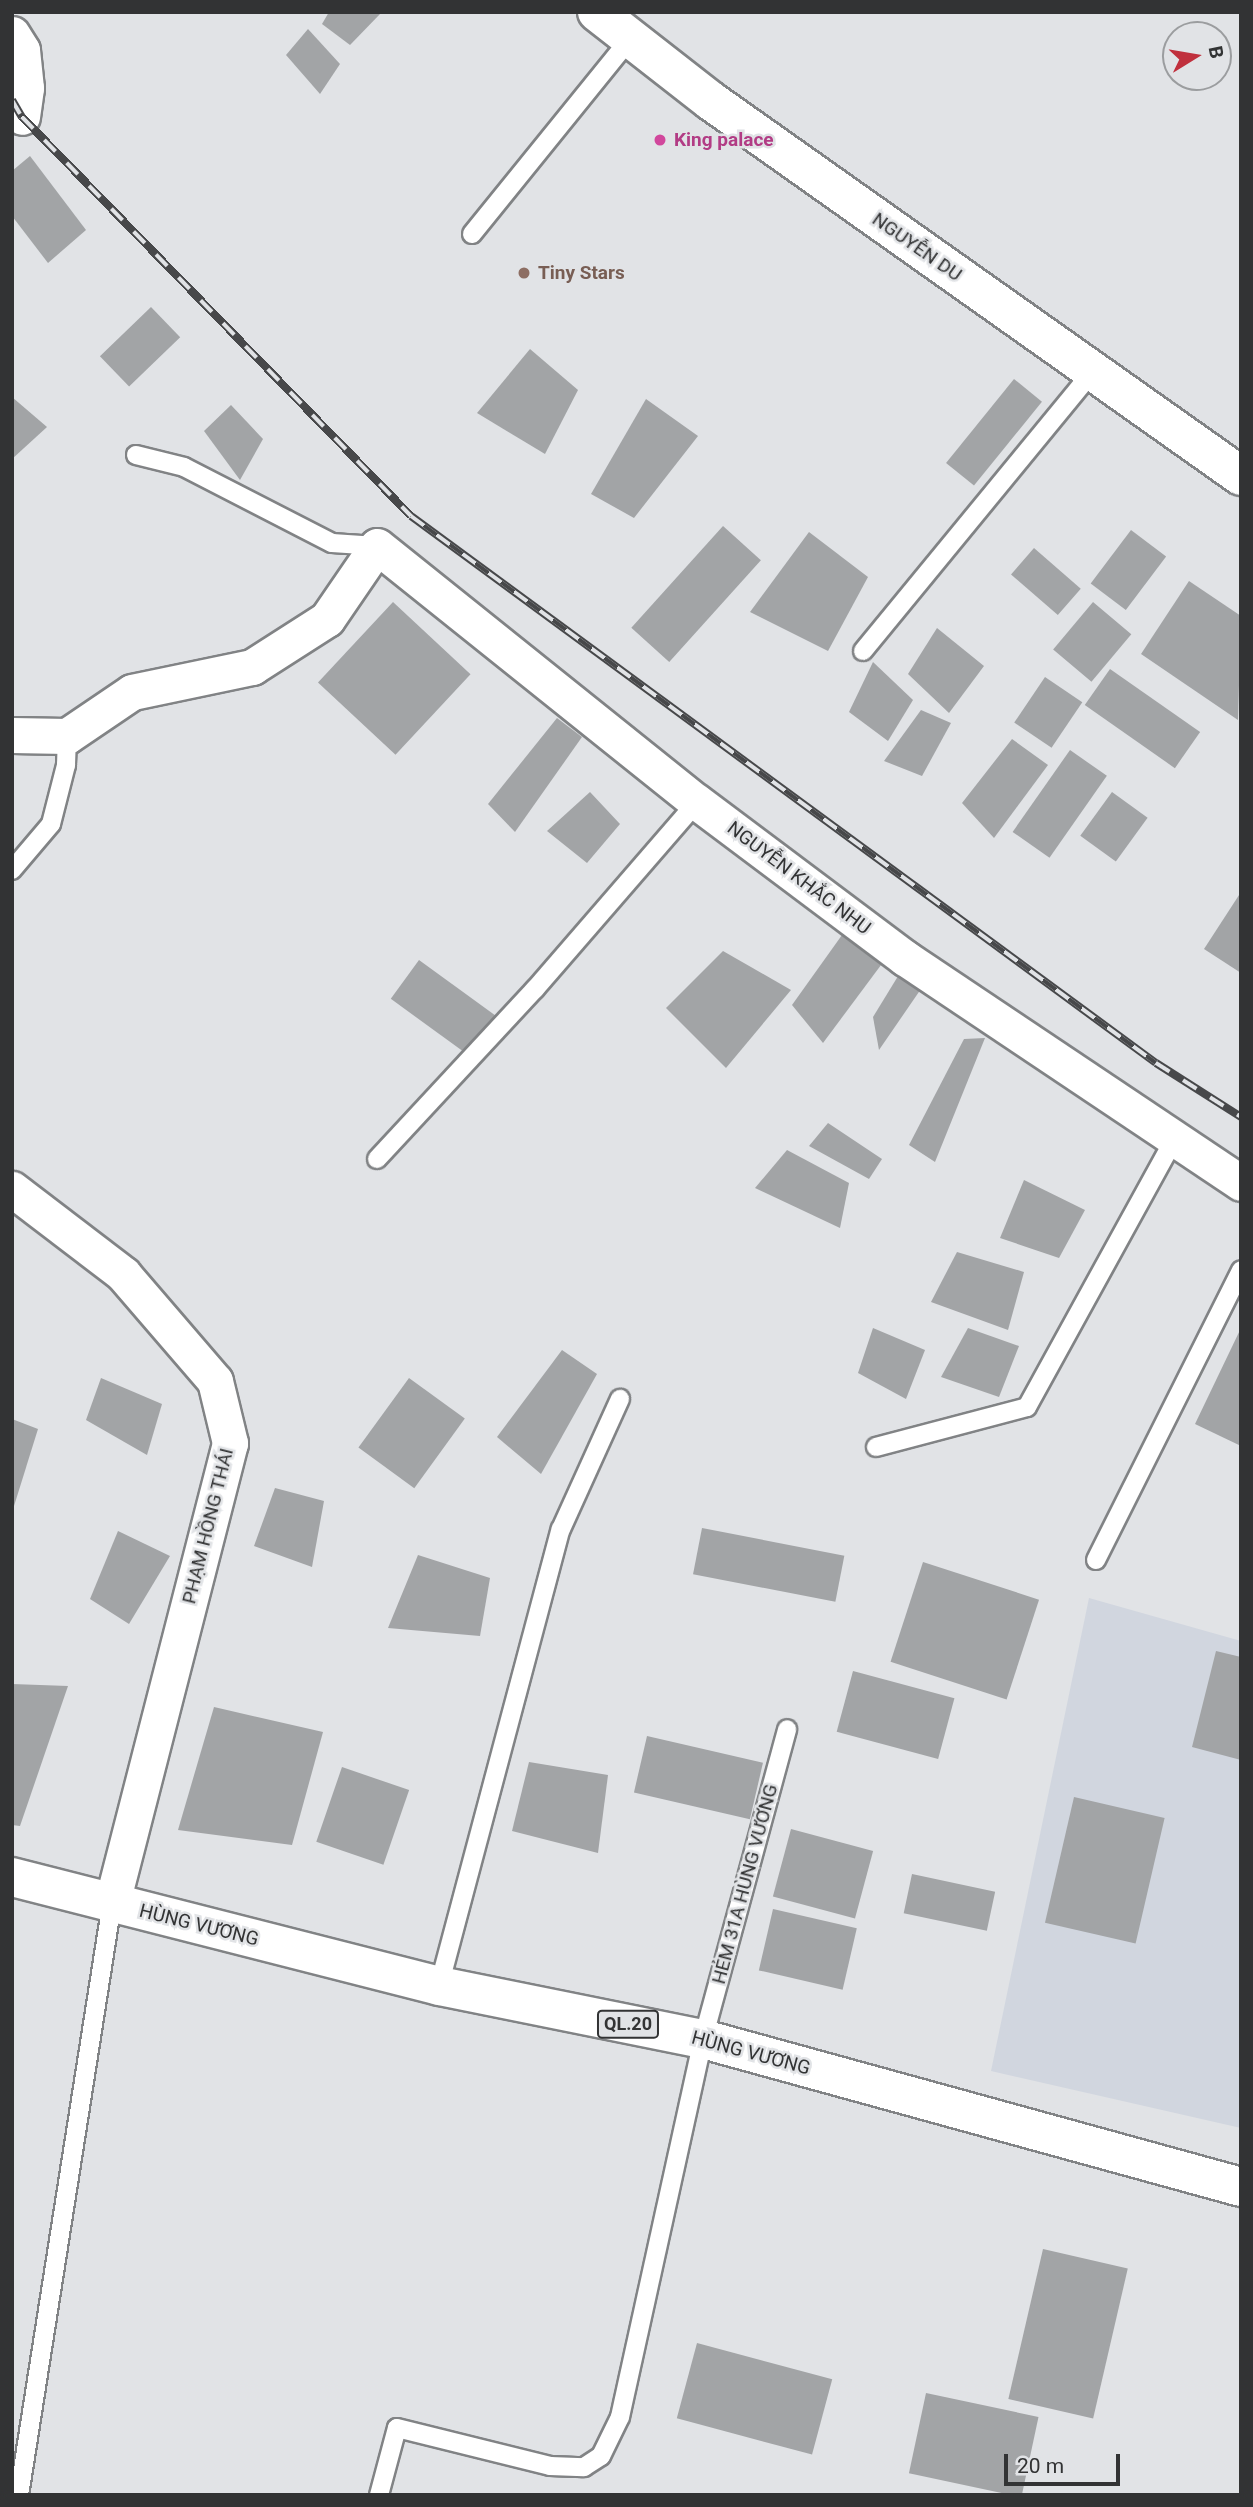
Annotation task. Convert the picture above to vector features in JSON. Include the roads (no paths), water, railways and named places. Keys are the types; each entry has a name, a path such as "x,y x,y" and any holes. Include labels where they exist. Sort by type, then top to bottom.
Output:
{"main road":[{"name":"NGUYỄN DU","path":"597,12 630,39 1092,372 1241,476"},
{"name":"HÙNG VƯƠNG","path":"12,1877 439,1986 703,2039 1241,2187"}],"street":[{"path":"12,34 22,50 26,88 17,123"},
{"path":"12,735 67,736 132,692 252,667 327,620 377,546"},
{"name":"NGUYỄN KHẮC NHU","path":"377,546 697,802 905,958 1177,1136 1241,1184"},
{"name":"PHẠM HỒNG THÁI","path":"12,1189 123,1274 215,1381 230,1443 112,1903"}],"lane":[{"path":"472,234 630,39"},
{"path":"863,651 1092,372"},
{"path":"136,455 184,467 332,543 377,546"},
{"path":"12,870 51,824 66,765 67,736"},
{"path":"377,1159 535,989 697,802"},
{"path":"876,1447 1027,1407 1177,1136"},
{"path":"1096,1560 1241,1270"},
{"path":"439,1986 561,1529 620,1399"},
{"name":"HẺM 31A HÙNG VƯƠNG","path":"379,2495 397,2428 550,2466 584,2468 601,2456 620,2417 703,2039 787,1729"},
{"path":"19,2495 112,1903"}],"railway":[{"path":"12,100 22,117 411,516 1156,1063 1241,1117"}],"place":[{"name":"King palace","path":"660,140"},
{"name":"Tiny Stars","path":"524,273"}]}
